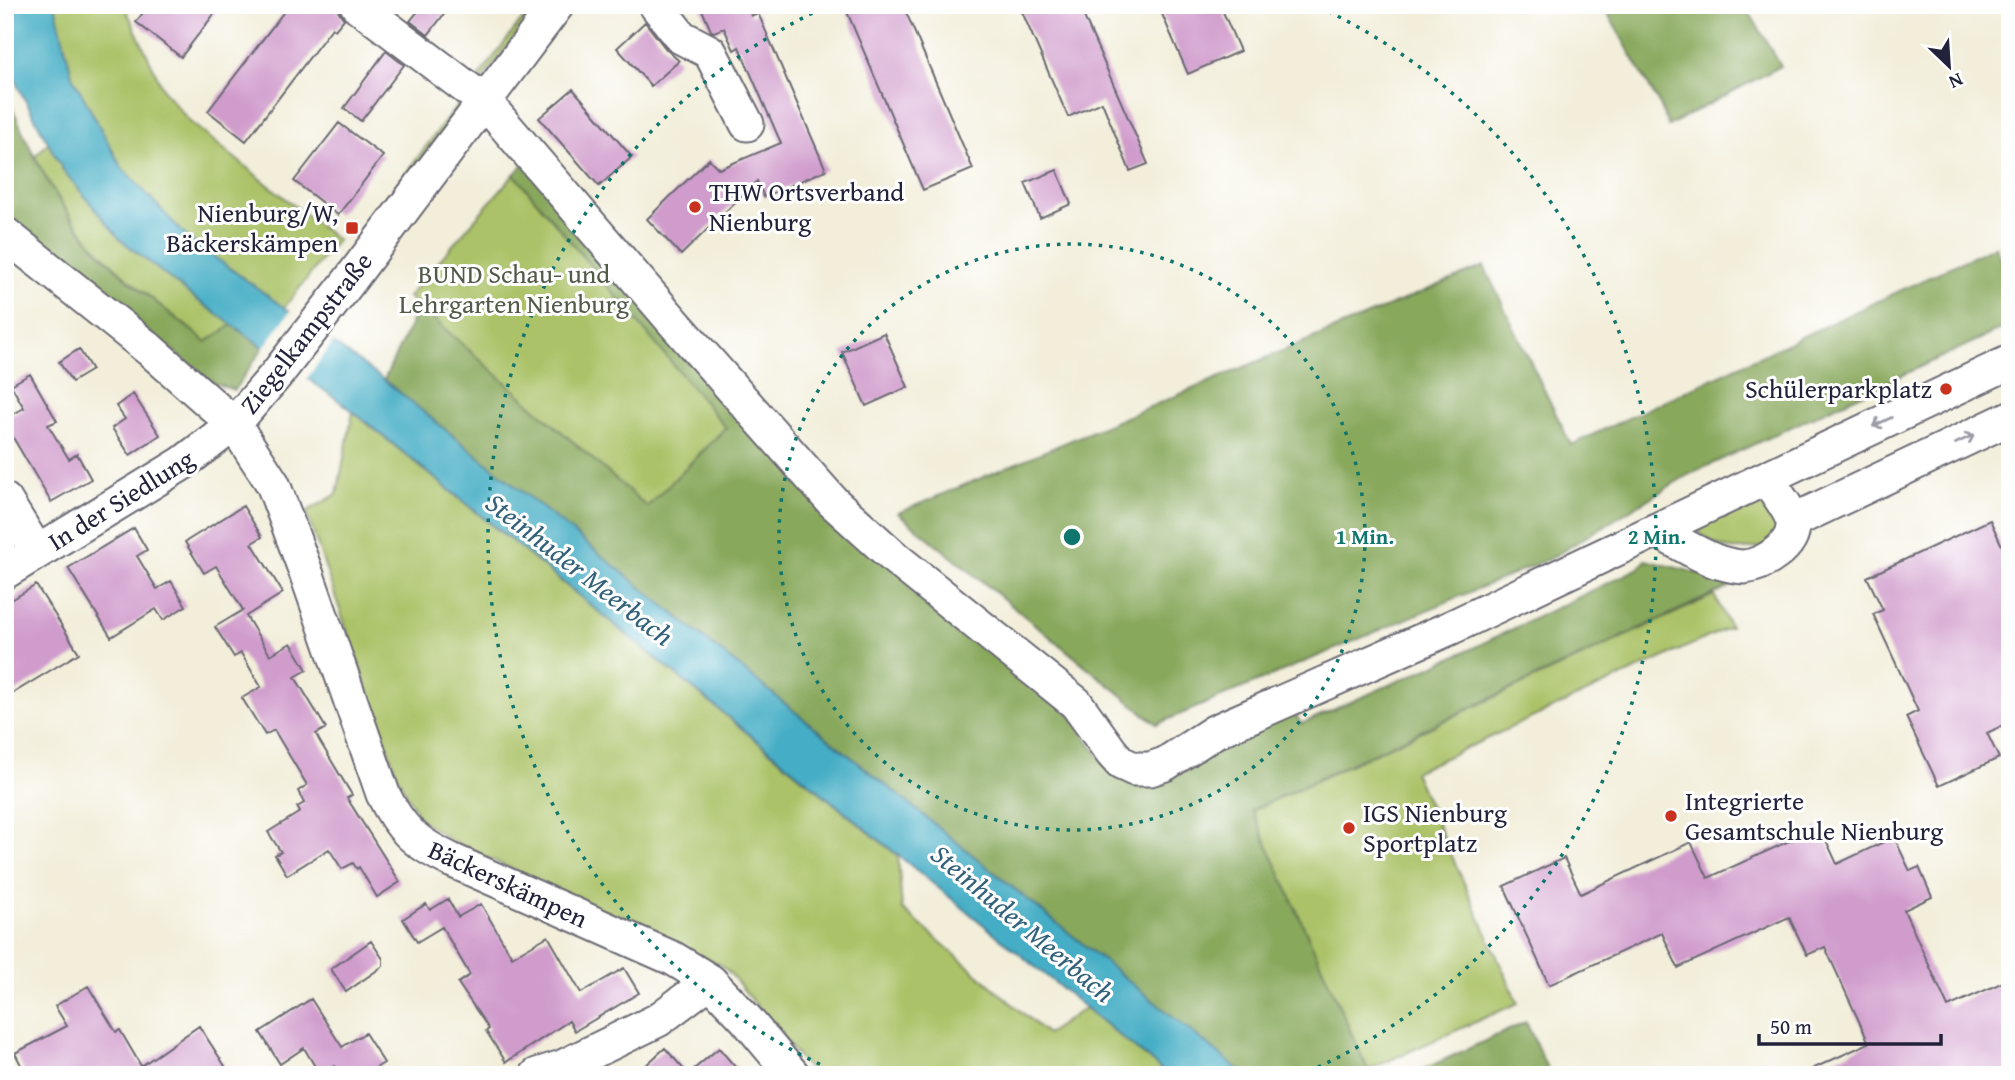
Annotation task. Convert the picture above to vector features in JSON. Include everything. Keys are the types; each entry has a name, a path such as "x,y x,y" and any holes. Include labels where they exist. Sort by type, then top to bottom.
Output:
{"street":[{"path":"358,5 484,100 685,336 833,502 897,559 1076,703 1112,753 1121,763 1134,769 1150,769 1165,764 1214,732 1450,628 2010,362"},
{"name":"Ziegelkampstraße","path":"5,234 149,349 234,424 320,318 557,5"},
{"path":"656,5 681,37 710,52 747,124"},
{"path":"1793,521 2010,418"},
{"name":"In der Siedlung","path":"5,572 183,463 234,424"},
{"name":"Bäckerskämpen","path":"234,424 272,484 307,575 383,793 394,817 410,836 426,848 451,860 674,958 710,981 746,1018 793,1075"},
{"path":"1656,530 1699,554 1720,562 1745,567 1762,561 1788,541 1793,521 1766,478"},
{"path":"5,500 37,552"},
{"path":"537,1075 562,1067 658,1020 710,981"}],"green space":[{"path":"55,5 124,5 164,91 190,122 337,240 284,308 187,237 122,168 72,76"},
{"path":"533,5 539,5 369,229 365,227"},
{"path":"1603,5 1745,5 1781,66 1668,126 1662,109"},
{"path":"5,89 37,161 64,207 114,267 206,342 232,325 263,348 234,390 214,383 5,220"},
{"path":"48,143 63,170 120,239 232,325 206,342 114,266 80,229 43,172 35,157"},
{"path":"528,160 669,329 1063,705 1110,771 1294,711 1301,724 1471,649 1639,568 1646,560 1737,583 1252,810 1370,1075 1245,1075 384,380 419,306 647,507 726,428 514,174"},
{"name":"BUND Schau- und Lehrgarten Nienburg","path":"514,174 726,427 647,507 408,297"},
{"path":"1995,246 2010,281 2010,325 1688,475 1551,558 1157,724 898,513 1484,266 1571,445"},
{"path":"353,412 898,856 902,909 1047,1034 1085,1008 1168,1075 813,1075 730,973 719,964 451,841 420,819 398,777 306,512 337,494"},
{"path":"1765,504 1782,524 1768,546 1737,549 1720,546 1694,527 1733,509"},
{"name":"IGS Nienburg Sportplatz","path":"1714,595 1730,627 1414,772 1518,1003 1368,1070 1251,811"},
{"path":"1526,1022 1550,1075 1411,1075"}],"water":[{"name":"Steinhuder Meerbach","path":"5,5 55,5 72,76 122,168 187,237 384,380 1245,1075 1168,1075 349,408 189,294 120,239 63,170 18,87 5,42"}],"pier":[{"path":"292,309 335,340 305,381 262,350"}],"building":[{"path":"149,5 221,5 181,57 136,22"},
{"path":"289,5 334,5 344,19 335,30 332,28 246,141 208,111"},
{"path":"423,5 451,5 428,35 410,21"},
{"path":"700,5 747,5 751,16 758,13 826,170 764,197 757,181 681,255 647,219 709,159 719,169 781,143 739,47 734,50 724,28 711,31"},
{"path":"844,5 903,5 973,169 923,190"},
{"path":"1019,5 1079,5 1148,164 1130,171 1102,102 1068,117"},
{"path":"1158,5 1220,5 1240,51 1188,74"},
{"path":"645,22 679,61 651,86 617,48"},
{"path":"386,51 404,65 361,121 344,108"},
{"path":"573,89 632,157 599,186 539,118"},
{"path":"339,123 383,156 338,215 294,181"},
{"path":"1057,170 1071,204 1040,218 1025,183"},
{"path":"884,333 908,387 866,406 842,352"},
{"path":"79,349 92,370 72,382 59,362"},
{"path":"30,374 57,421 48,425 69,459 77,454 91,479 51,502 5,424 5,419 24,408 11,385"},
{"path":"133,394 160,435 130,455 112,428 125,419 116,406"},
{"path":"243,506 262,537 252,543 283,593 246,616 270,655 291,643 307,670 295,677 326,728 316,734 352,795 347,798 400,882 377,897 359,867 357,869 353,863 342,869 329,849 287,875 275,855 281,852 268,832 300,812 297,807 304,803 298,791 307,785 274,730 265,735 242,698 261,687 241,653 234,657 215,627 243,610 216,566 204,573 185,542"},
{"path":"1990,520 2010,563 2010,722 1987,733 1999,758 1939,786 1906,717 1918,711 1873,614 1883,610 1867,577"},
{"path":"134,528 147,550 137,556 157,589 171,581 186,606 163,620 156,609 111,637 68,568"},
{"path":"36,585 79,653 5,698 5,604"},
{"path":"1820,827 1837,864 1894,837 1910,871 1919,867 1932,897 1904,910 1948,1007 2010,979 2010,1075 1799,1075 1869,1043 1825,947 1807,955 1789,917 1678,968 1662,933 1549,985 1504,886 1564,858 1581,894 1691,842 1708,878"},
{"path":"448,899 458,917 481,904 512,957 548,936 581,993 624,968 639,993 575,1031 569,1021 506,1062 486,1031 489,1029 458,983 470,975 442,927 417,942 403,919 426,904 430,910"},
{"path":"371,941 383,959 383,966 346,992 331,969"},
{"path":"88,986 116,1032 120,1030 141,1066 199,1026 225,1066 212,1075 26,1075 15,1053 67,1026 55,1006"},
{"path":"311,999 342,1047 365,1033 384,1063 364,1075 341,1075 335,1066 320,1075 304,1048 280,1064 260,1032"},
{"path":"665,1048 688,1074 719,1048 742,1075 635,1075"}],"place":[{"name":"THW Ortsverband Nienburg","path":"695,207"},
{"name":"Nienburg/W, Bäckerskämpen","path":"352,228"},
{"name":"Schülerparkplatz","path":"1946,389"},
{"name":"Integrierte Gesamtschule Nienburg","path":"1671,816"},
{"name":"IGS Nienburg Sportplatz","path":"1349,828"}]}
